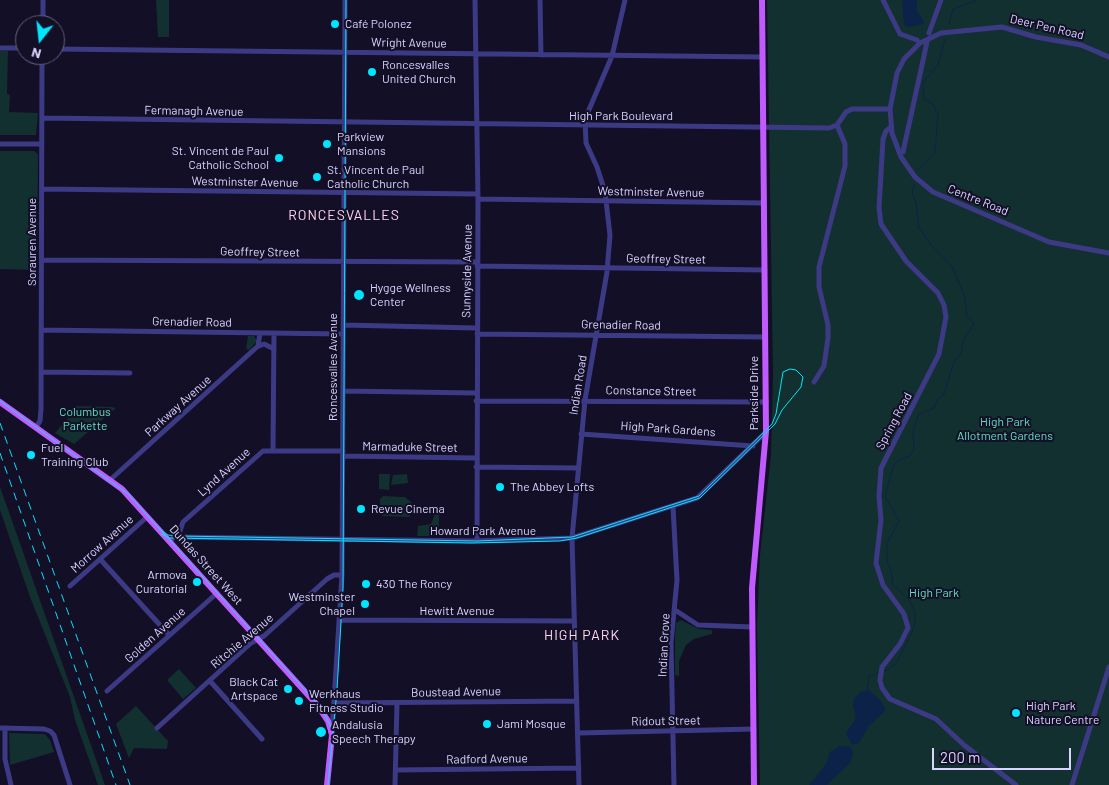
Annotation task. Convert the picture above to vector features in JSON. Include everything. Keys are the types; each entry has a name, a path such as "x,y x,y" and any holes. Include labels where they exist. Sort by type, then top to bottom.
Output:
{"main road":[{"name":"Parkside Drive","path":"754,785 752,588 766,432 762,0"},
{"name":"Dundas Street West","path":"2,404 127,494 324,713 332,735 327,785"}],"street":[{"path":"43,0 43,15"},
{"name":"Roncesvalles Avenue","path":"332,735 342,575 345,0"},
{"name":"Sunnyside Avenue","path":"475,0 478,197 477,542"},
{"path":"540,0 541,55"},
{"name":"Indian Road","path":"579,785 572,538 585,400 608,268 610,236 607,201 599,171 586,143 586,126 587,113 612,56 625,0"},
{"path":"814,382 824,366 828,338 819,287 819,267 845,166 845,144 837,125 846,112 852,109 890,109 900,66 918,42 900,34 883,0"},
{"path":"929,33 941,0"},
{"name":"Deer Pen Road","path":"918,42 932,36 953,31 997,26 1046,39 1081,45 1109,57"},
{"path":"903,152 927,42"},
{"path":"0,48 15,48"},
{"name":"Wright Avenue","path":"65,49 762,57"},
{"name":"Sorauren Avenue","path":"36,427 40,421 41,372 42,65"},
{"name":"Centre Road","path":"890,109 891,127 897,150 910,172 938,195 1049,242 1109,254"},
{"name":"Fermanagh Avenue","path":"42,118 344,123"},
{"name":"High Park Boulevard","path":"344,123 829,128 837,125"},
{"name":"Spring Road","path":"891,127 886,131 883,139 879,218 885,231 906,260 938,293 944,305 946,317 939,354 881,468 879,496 881,520 876,563 883,585 904,614 908,628 900,644 882,667 880,676 882,688 890,699 936,719 964,746 1016,785"},
{"path":"0,144 42,144"},
{"name":"Westminster Avenue","path":"42,189 344,192 607,201 764,203"},
{"name":"Geoffrey Street","path":"42,260 344,261 764,270"},
{"name":"Grenadier Road","path":"343,325 596,335 765,337"},
{"name":"Grenadier Road","path":"41,330 343,334"},
{"path":"260,333 258,346 264,344 274,349"},
{"path":"273,449 274,333"},
{"name":"Parkway Avenue","path":"110,480 258,346"},
{"path":"41,372 130,373"},
{"path":"343,391 476,393"},
{"name":"Constance Street","path":"476,401 766,402"},
{"name":"Howard Park Avenue","path":"170,541 178,537 477,542 572,538 673,507 703,494 766,432"},
{"name":"High Park Gardens","path":"581,434 753,446"},
{"name":"Marmaduke Street","path":"273,449 376,456 476,458"},
{"name":"Lynd Avenue","path":"178,537 183,522 263,450 273,449"},
{"path":"476,467 578,468"},
{"name":"Indian Grove","path":"673,507 677,580 671,643 674,785"},
{"name":"Morrow Avenue","path":"70,586 147,517"},
{"path":"100,559 169,635"},
{"name":"Ritchie Avenue","path":"157,728 251,643 331,576 342,575"},
{"name":"Golden Avenue","path":"107,691 216,594"},
{"path":"675,610 698,625 753,627"},
{"name":"Hewitt Avenue","path":"340,620 574,621"},
{"path":"1072,785 1109,667"},
{"path":"210,681 262,739"},
{"name":"Boustead Avenue","path":"335,703 577,701"},
{"path":"396,785 397,703"},
{"path":"11,785 4,759 2,728 44,729 50,731 54,735 70,785"},
{"name":"Ridout Street","path":"578,733 754,729"},
{"name":"Radford Avenue","path":"396,770 578,768"}],"green space":[{"path":"156,0 169,0 169,37 158,37"},
{"name":"High Park","path":"767,0 1109,0 1109,785 760,785 757,626 760,555 771,455 773,373"},
{"path":"0,51 8,51 7,94 10,95 9,112 38,113 36,135 0,135"},
{"path":"0,151 34,151 38,154 37,270 0,269"},
{"path":"248,336 254,336 257,341 249,350 246,349"},
{"name":"Columbus Parkette","path":"73,406 116,408 74,444 55,433 68,418 72,418"},
{"path":"379,474 390,474 389,490 379,489"},
{"path":"407,474 408,483 391,485 393,475"},
{"path":"0,487 105,785 98,785 75,720 70,697 30,597 0,510"},
{"path":"383,496 405,497 411,502 410,517 383,516 380,514 380,499"},
{"path":"437,509 439,509 439,536 417,536 418,526 431,524"},
{"path":"681,620 699,629 712,630 712,634 694,639 686,645 679,661 679,676 675,675 675,636 676,623"},
{"path":"179,669 196,688 183,699 167,680"},
{"path":"136,706 168,741 167,749 134,748 129,758 116,724"},
{"path":"9,733 45,734 50,740 54,752 10,765"}],"water":[{"path":"902,0 917,0 917,11 924,24 908,27 904,25"},
{"path":"869,690 882,702 886,710 869,726 859,743 852,745 846,733 856,718 853,706 854,698 861,692"},
{"path":"839,746 849,746 853,751 851,762 827,785 809,785 826,764 830,752"}],"waterway":[{"path":"949,24 953,9 977,0"},
{"path":"917,171 935,152 938,115 933,104 924,99 923,86 924,81 938,65 945,39"},
{"path":"884,671 897,662 913,630 915,621 915,612 908,598 893,585 891,570 887,562 887,543 899,521 885,496 893,466 898,461 910,456 914,449 913,432 918,415 934,408 937,400 944,394 954,362 961,354 963,341 974,324 967,316 965,298 952,266 931,245 919,228 916,202 912,195 914,184"},
{"path":"867,690 869,676 880,672"}],"tram line":[{"path":"328,785 337,690 343,587 346,0"},
{"path":"159,529 168,535 176,536 477,541 572,537 699,496 772,424 776,414 783,372 790,369 796,370 803,377 801,387 782,410 775,424 700,498 577,538 560,541 472,543 170,538 161,534"},
{"path":"0,401 128,494 322,709 332,729"}],"railway":[{"path":"0,423 130,785"},
{"path":"0,453 116,785"}],"place":[{"name":"Café Polonez","path":"335,24"},
{"name":"Roncesvalles United Church","path":"372,72"},
{"name":"Parkview Mansions","path":"327,144"},
{"name":"St. Vincent de Paul Catholic School","path":"279,158"},
{"name":"St. Vincent de Paul Catholic Church","path":"317,177"},
{"name":"Hygge Wellness Center","path":"359,295"},
{"name":"Fuel Training Club","path":"31,455"},
{"name":"The Abbey Lofts","path":"500,487"},
{"name":"Revue Cinema","path":"361,509"},
{"name":"Armova Curatorial","path":"197,582"},
{"name":"430 The Roncy","path":"366,584"},
{"name":"Westminster Chapel","path":"365,604"},
{"name":"Black Cat Artspace","path":"288,689"},
{"name":"Werkhaus Fitness Studio","path":"299,701"},
{"name":"High Park Nature Centre","path":"1016,713"},
{"name":"Jami Mosque","path":"487,724"},
{"name":"Andalusia Speech Therapy","path":"321,732"}],"district":[{"name":"RONCESVALLES","path":"344,215"},
{"name":"HIGH PARK","path":"582,635"}],"park label":[{"name":"High Park Allotment Gardens","path":"1005,429"}]}
